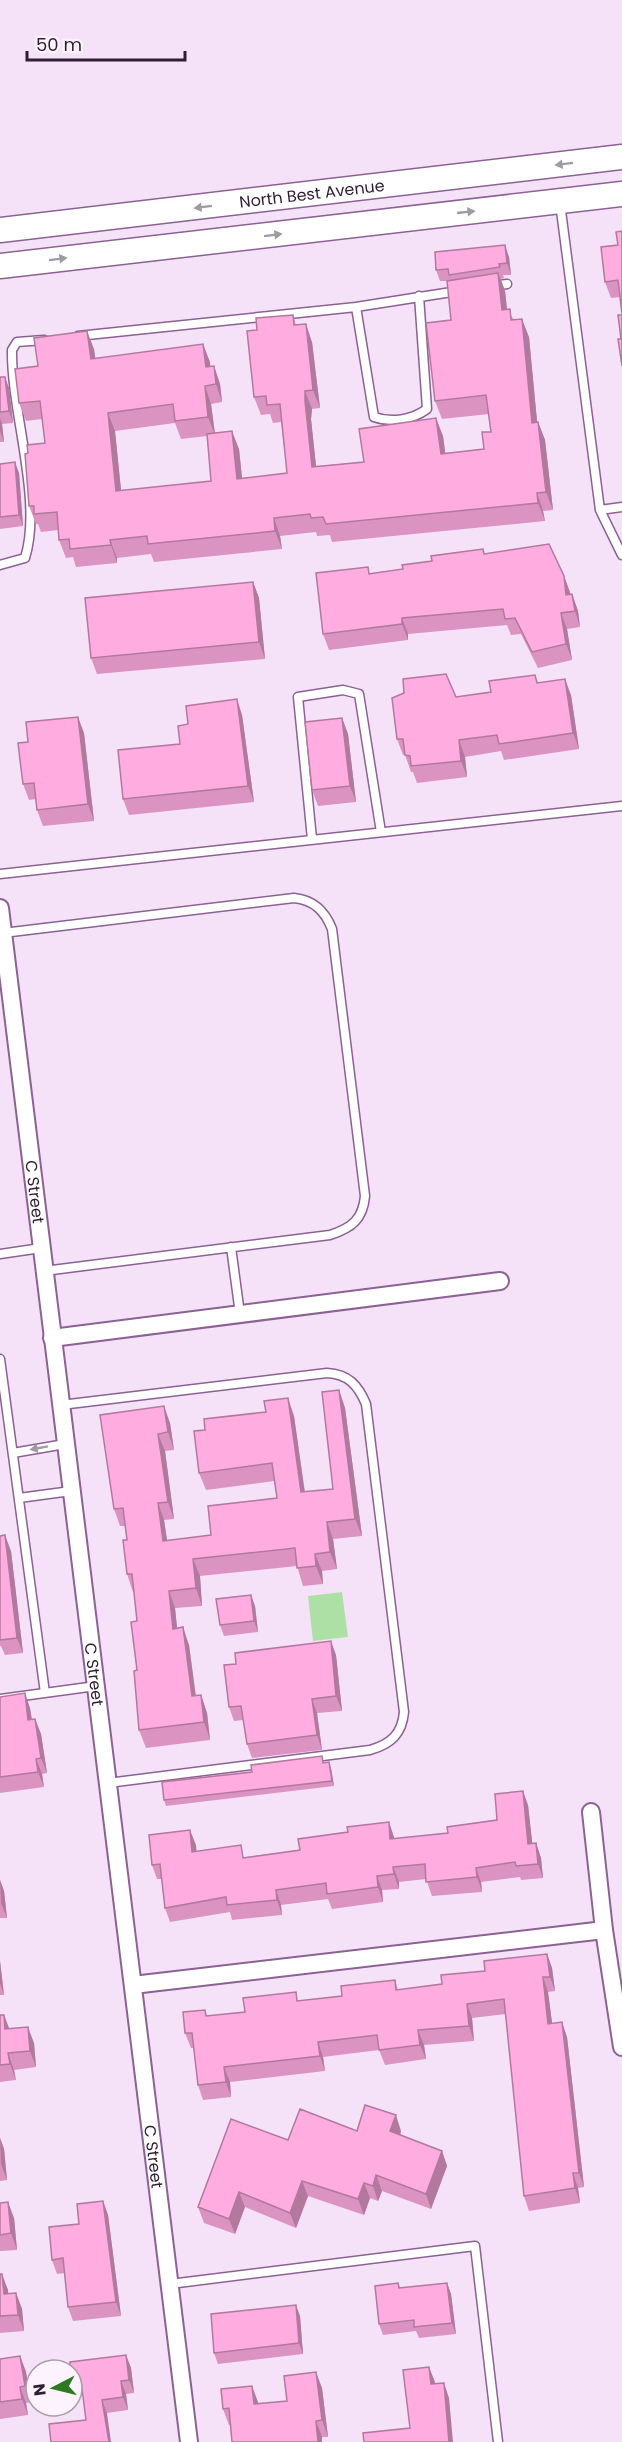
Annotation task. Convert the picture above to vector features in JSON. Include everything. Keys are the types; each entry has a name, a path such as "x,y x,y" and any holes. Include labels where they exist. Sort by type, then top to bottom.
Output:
{"street":[{"name":"North Best Avenue","path":"0,230 622,157"},
{"path":"0,266 622,194"},
{"name":"C Street","path":"0,908 189,2442"},
{"path":"52,1338 500,1281"},
{"path":"591,1812 604,1930 622,2047"},
{"path":"133,1985 604,1930"}],"lane":[{"path":"560,201 600,510 622,555"},
{"path":"485,287 507,284"},
{"path":"64,338 356,307 463,290"},
{"path":"356,307 374,417 384,421 416,417 427,410 419,296"},
{"path":"0,565 25,558 30,544 30,514 12,350 17,342 52,339"},
{"path":"600,510 622,507"},
{"path":"312,839 298,696 342,690 359,694 381,832"},
{"path":"0,874 622,806"},
{"path":"3,933 294,898 305,899 322,911 332,929 365,1196 364,1210 357,1222 346,1230 330,1235 44,1271"},
{"path":"231,1247 240,1314"},
{"path":"0,1254 41,1248"},
{"path":"0,1359 45,1693"},
{"path":"60,1405 338,1373 348,1378 362,1394 369,1428 404,1712 403,1725 396,1737 385,1745 369,1750 108,1783"},
{"path":"13,1453 65,1444"},
{"path":"19,1498 71,1491"},
{"path":"0,1700 96,1686"},
{"path":"170,2284 475,2246 498,2442"}],"green space":[{"path":"342,1592 348,1637 313,1641 308,1596"}],"building":[{"path":"622,231 622,314 618,280 605,282 601,247 618,245 616,232"},
{"path":"505,245 507,263 499,264 500,267 449,275 448,269 436,270 435,252"},
{"path":"498,273 502,310 510,309 511,320 522,319 532,423 538,422 546,492 537,493 538,503 326,524 323,517 311,518 310,514 274,518 275,531 148,544 147,536 110,540 111,545 70,549 69,539 59,540 57,512 34,514 34,506 29,506 25,454 28,453 27,445 45,443 40,401 19,403 15,369 38,366 34,338 87,331 91,359 203,344 206,367 214,366 216,384 205,386 208,417 175,421 173,404 108,413 116,491 211,481 207,434 232,431 237,479 287,473 280,404 267,405 266,396 254,397 247,331 257,330 256,318 293,315 294,325 306,324 313,390 305,391 305,401 312,467 364,462 359,429 436,418 441,454 484,449 482,432 491,432 486,395 435,401 426,323 451,320 447,281"},
{"path":"618,315 622,315 622,366 618,339 621,339"},
{"path":"0,377 5,377 9,411 0,412"},
{"path":"15,462 19,515 0,517 0,464"},
{"path":"549,544 564,576 566,595 572,594 575,611 561,613 566,644 532,652 515,618 505,619 503,609 402,618 402,624 323,634 316,573 368,567 369,574 403,569 402,565 432,561 431,556 483,549 484,554"},
{"path":"253,582 259,642 91,658 85,598"},
{"path":"446,674 456,697 491,692 489,681 535,675 537,683 565,679 573,733 499,744 497,735 459,740 461,761 411,766 410,756 405,755 403,739 397,739 392,698 404,693 403,679"},
{"path":"237,699 248,786 123,799 118,750 180,744 178,726 188,724 186,706"},
{"path":"78,717 88,804 37,810 34,783 23,784 20,760 18,743 28,742 26,722"},
{"path":"342,718 350,786 312,790 305,722"},
{"path":"339,1390 355,1519 327,1522 330,1552 315,1554 316,1566 297,1568 295,1548 193,1559 196,1588 169,1591 173,1629 183,1627 192,1696 201,1695 204,1722 139,1730 134,1671 137,1670 131,1622 137,1621 132,1574 127,1574 123,1540 127,1540 123,1508 114,1509 100,1415 164,1406 168,1432 158,1434 168,1502 158,1503 163,1541 211,1535 208,1506 277,1498 272,1463 199,1473 194,1431 205,1430 204,1419 266,1412 264,1401 288,1398 301,1492 333,1489 322,1392"},
{"path":"5,1535 17,1638 0,1640 0,1536"},
{"path":"251,1595 254,1621 220,1625 216,1599"},
{"path":"331,1641 336,1696 312,1699 317,1735 247,1744 241,1706 229,1707 224,1665 236,1664 235,1653"},
{"path":"25,1693 28,1720 35,1719 41,1758 36,1759 38,1772 0,1777 0,1697"},
{"path":"322,1756 323,1763 329,1762 332,1781 164,1800 162,1782 252,1772 251,1765"},
{"path":"523,1791 528,1844 536,1843 538,1864 516,1866 515,1862 476,1868 477,1877 426,1882 425,1864 393,1867 394,1874 377,1876 378,1887 327,1894 326,1883 276,1890 277,1900 227,1905 226,1897 165,1908 160,1864 152,1865 149,1835 190,1830 192,1852 241,1845 243,1858 300,1850 298,1839 348,1832 347,1827 389,1822 390,1839 448,1833 447,1827 497,1820 495,1794"},
{"path":"547,1954 550,1977 543,1977 548,2024 562,2022 579,2173 573,2173 575,2188 524,2196 504,1999 467,2004 469,2026 418,2030 420,2045 379,2050 377,2035 318,2042 320,2056 224,2067 226,2082 198,2085 192,2033 185,2033 183,2012 205,2010 206,2016 245,2012 243,1998 296,1992 297,2001 342,1996 341,1986 395,1980 396,1990 442,1984 441,1975 485,1971 484,1961"},
{"path":"0,2015 4,2015 5,2029 28,2027 30,2051 8,2053 10,2064 0,2065"},
{"path":"365,2105 396,2115 390,2131 442,2151 426,2194 376,2175 373,2186 364,2183 358,2199 302,2181 290,2213 239,2192 229,2219 198,2207 231,2119 288,2140 300,2109 357,2131"},
{"path":"103,2201 116,2302 68,2307 63,2258 52,2260 49,2227 79,2224 77,2204"},
{"path":"8,2202 11,2233 0,2235 0,2203"},
{"path":"0,2274 2,2274 4,2294 16,2293 18,2315 0,2316"},
{"path":"398,2283 399,2288 447,2283 452,2323 414,2327 414,2320 379,2324 375,2286"},
{"path":"296,2305 299,2343 214,2353 211,2314"},
{"path":"126,2355 129,2380 121,2381 123,2397 102,2400 109,2442 51,2442 49,2424 86,2420 84,2360"},
{"path":"20,2356 24,2380 24,2386 20,2387 22,2399 0,2402 0,2359"},
{"path":"429,2367 431,2384 444,2383 449,2442 364,2442 363,2433 410,2428 403,2370"},
{"path":"316,2372 322,2420 316,2421 318,2442 232,2442 229,2408 223,2409 221,2389 252,2386 254,2404 287,2401 284,2376"}]}
